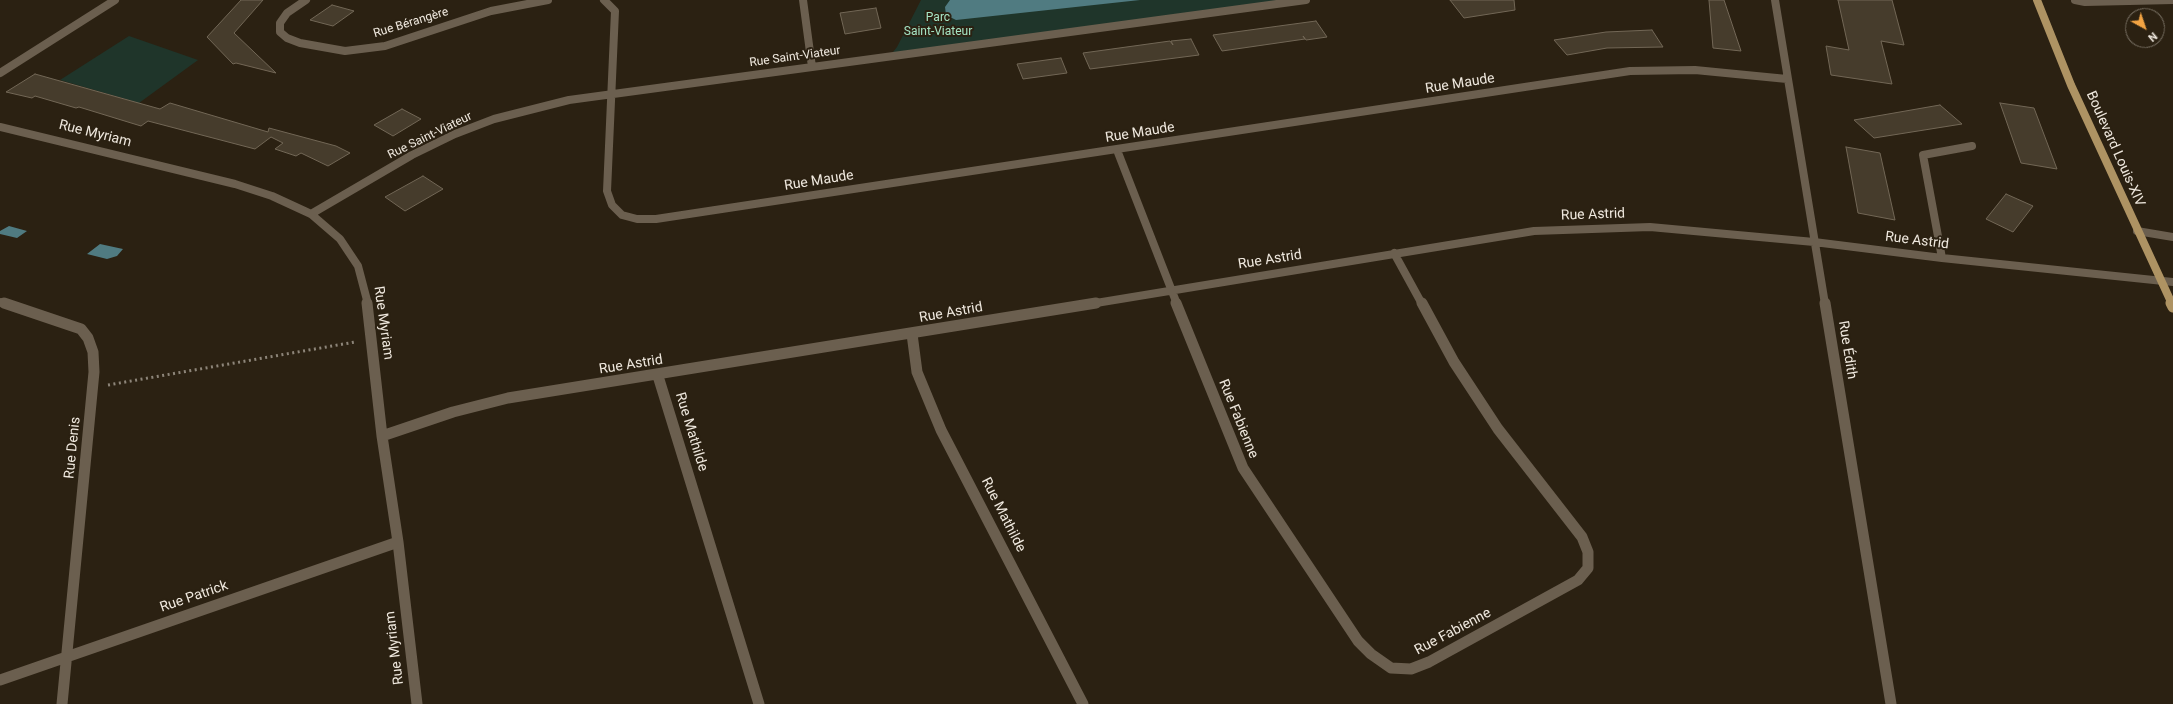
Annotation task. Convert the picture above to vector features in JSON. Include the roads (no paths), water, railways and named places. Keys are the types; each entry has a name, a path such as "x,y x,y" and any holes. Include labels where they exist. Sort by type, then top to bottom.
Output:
{"main road":[{"name":"Boulevard Louis-XIV","path":"2037,0 2071,85 2173,307"}],"street":[{"path":"0,73 115,0"},
{"name":"Rue Bérangère","path":"306,0 287,13 280,24 280,32 286,38 300,43 345,50 364,50 386,46 491,11 548,0"},
{"path":"604,0 615,11 612,94"},
{"path":"803,0 812,67"},
{"name":"Rue Saint-Viateur","path":"311,214 412,155 455,134 530,108 568,100 1306,0"},
{"name":"Rue Édith","path":"1775,0 1891,704"},
{"path":"2075,0 2173,0"},
{"name":"Rue Maude","path":"612,94 607,191 612,205 622,215 637,219 656,219 1630,71 1695,70 1787,78"},
{"name":"Rue Myriam","path":"0,127 235,184 272,196 311,214 340,239 358,266 367,299 382,436 398,542 417,704"},
{"path":"1942,258 1923,155 1972,146"},
{"name":"Rue Fabienne","path":"1117,150 1171,290 1243,468 1258,494 1358,641 1371,654 1391,668 1411,669 1429,662 1578,580 1588,568 1588,552 1582,537 1498,429 1454,362 1394,254"},
{"name":"Rue Astrid","path":"382,436 453,412 508,398 658,376 1534,231 1650,227 1814,242 1942,258 2173,282"},
{"path":"2137,231 2173,237"},
{"name":"Rue Denis","path":"0,302 80,330 88,338 93,352 93,387 62,704"},
{"name":"Rue Mathilde","path":"912,334 917,372 942,430 1083,704"},
{"name":"Rue Mathilde","path":"658,376 759,704"},
{"name":"Rue Patrick","path":"0,680 398,542"}],"water":[{"path":"950,0 1140,0 956,20 946,15 945,7"},
{"path":"9,226 27,231 17,238 0,234 0,231"},
{"path":"100,244 123,249 117,256 107,259 87,254"}],"park label":[{"name":"Parc Saint-Viateur","path":"938,25"}]}
